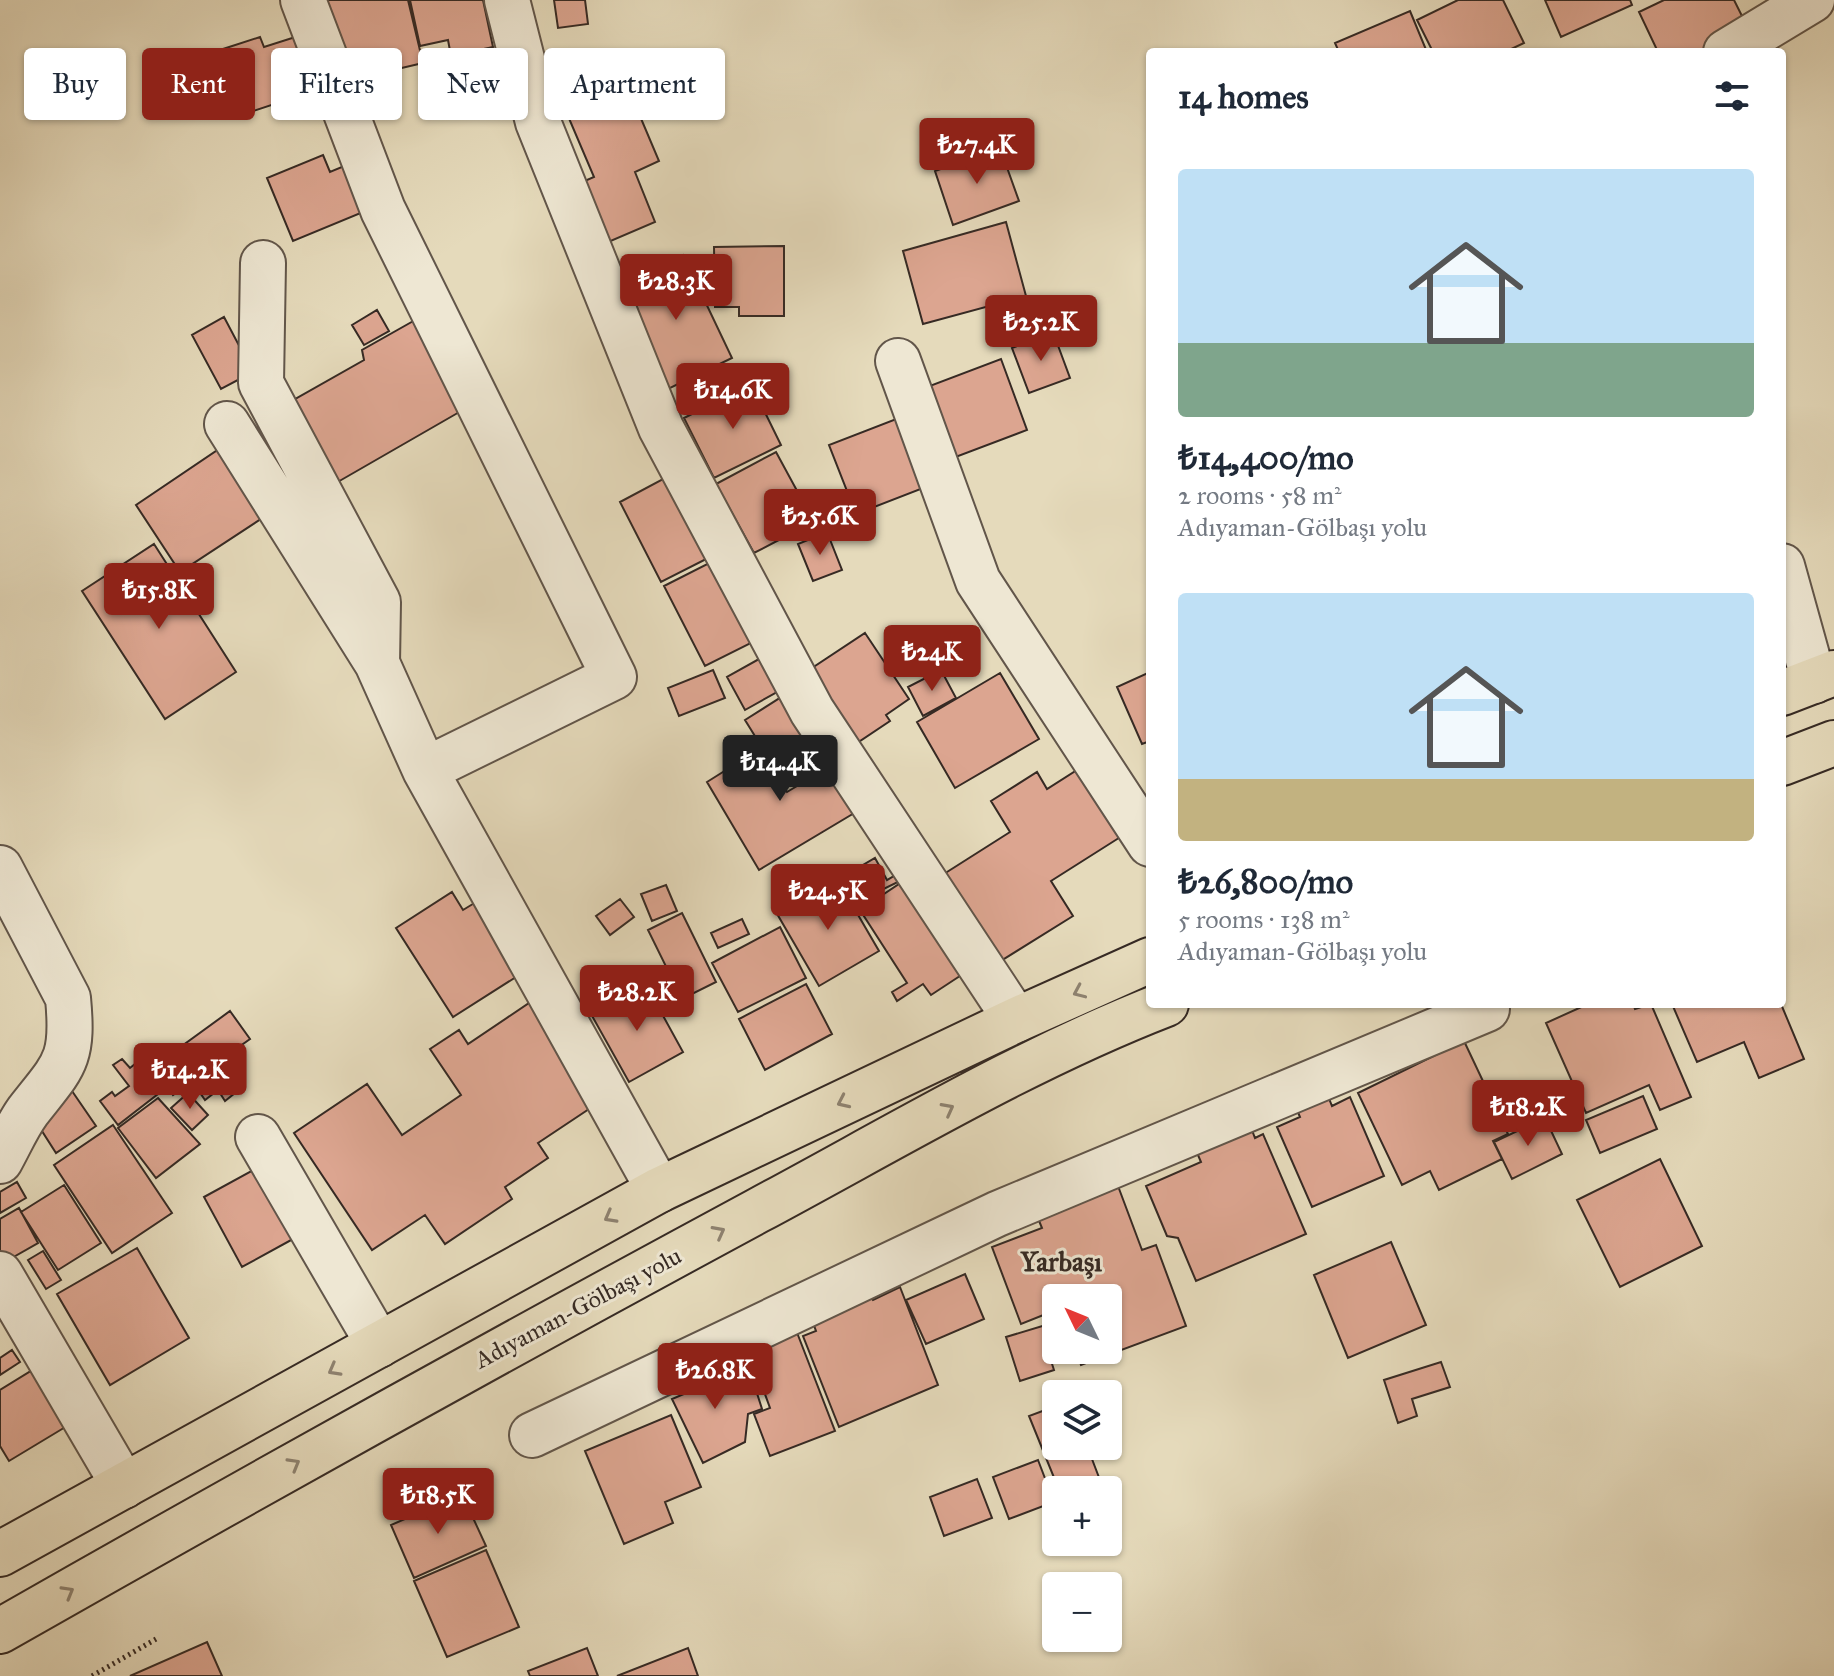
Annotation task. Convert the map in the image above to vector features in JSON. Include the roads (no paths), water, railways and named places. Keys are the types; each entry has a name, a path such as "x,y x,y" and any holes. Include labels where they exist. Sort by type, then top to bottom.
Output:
{"highway":[{"path":"1786,761 1834,743"},
{"path":"0,1554 659,1190 1016,1020 1146,962"},
{"name":"Adıyaman-Gölbaşı yolu","path":"0,1631 417,1394 1083,1036 1156,1008"}],"street":[{"path":"303,0 383,210 614,677 425,770"},
{"path":"507,0 538,122 661,428 812,711 1016,1020"},
{"path":"1733,48 1812,0"},
{"path":"263,263 261,383 378,602 377,663"},
{"path":"898,361 978,581 1146,838"},
{"path":"227,424 377,663 425,770 659,1190"},
{"path":"1786,583 1810,682"},
{"path":"0,868 68,998 70,1020 70,1043 61,1072 26,1114 0,1161"},
{"path":"532,1435 997,1214 1486,1008"},
{"path":"258,1137 379,1345"},
{"path":"0,1274 124,1486"}],"district":[{"name":"Yarbaşı","path":"1061,1261"}]}
